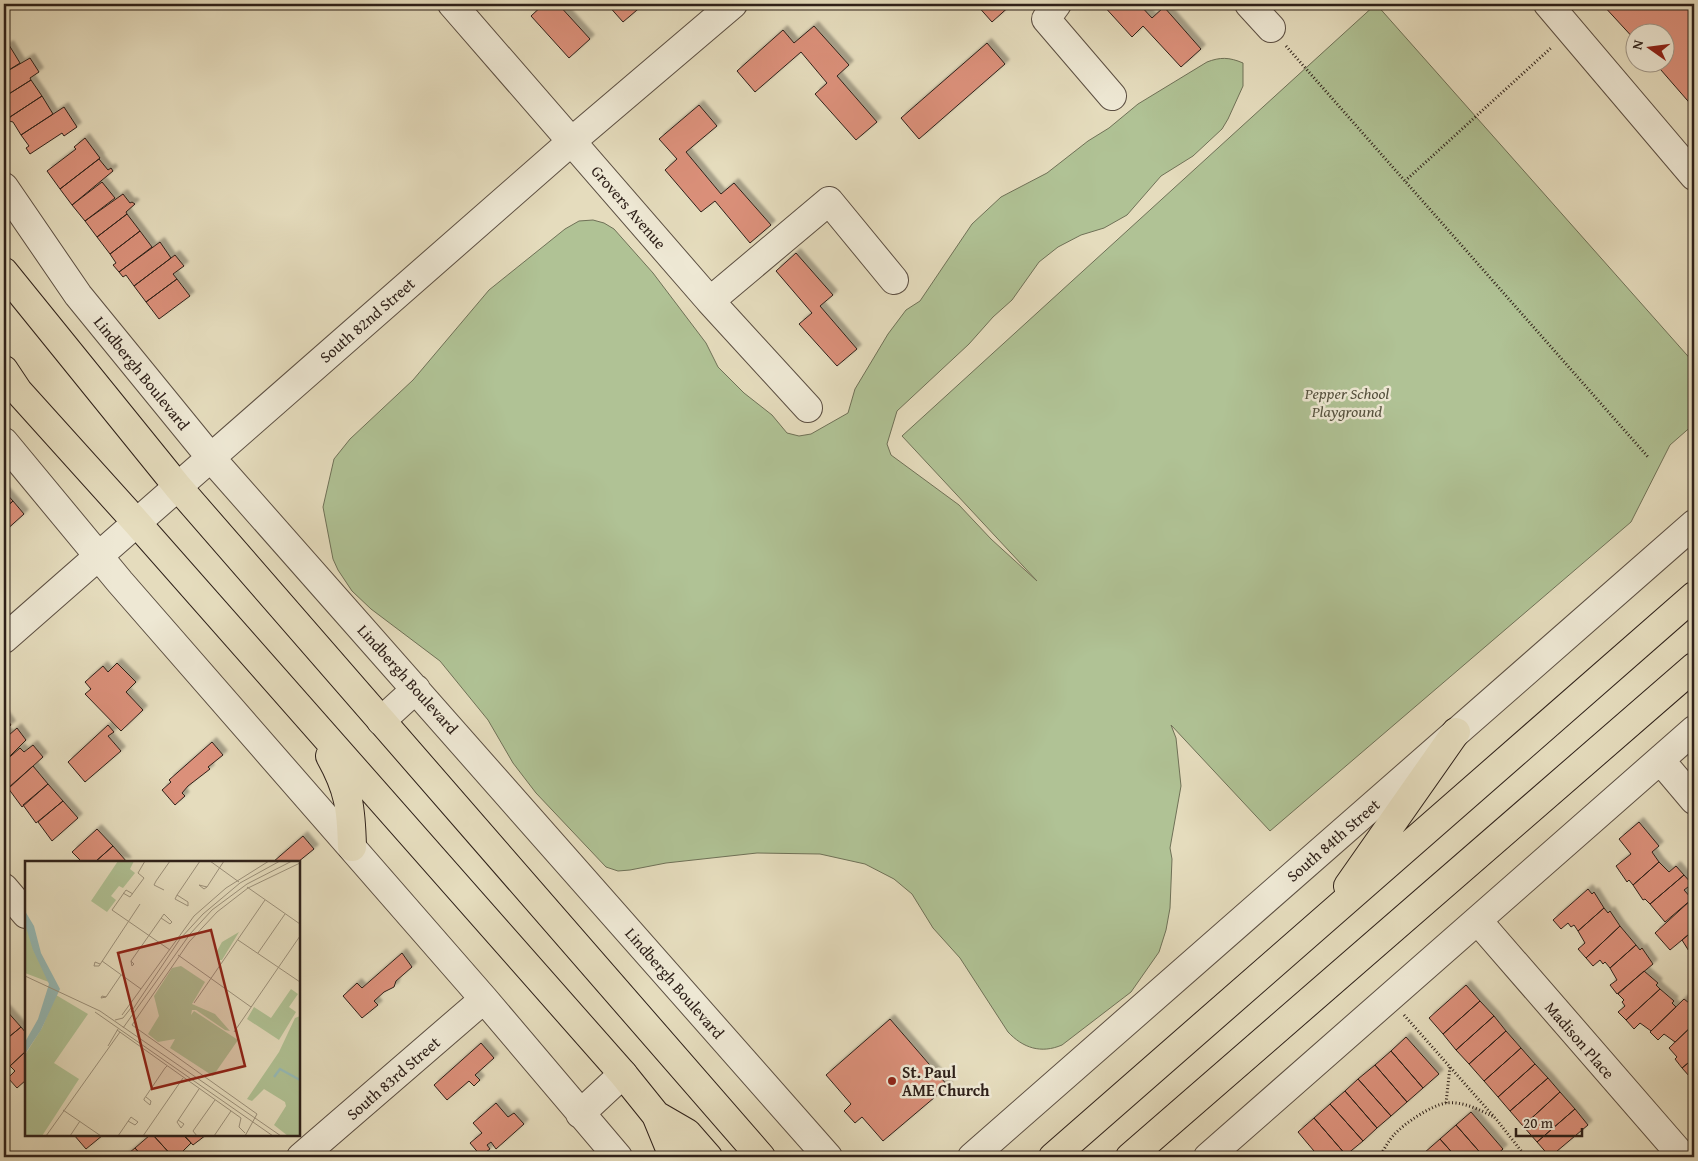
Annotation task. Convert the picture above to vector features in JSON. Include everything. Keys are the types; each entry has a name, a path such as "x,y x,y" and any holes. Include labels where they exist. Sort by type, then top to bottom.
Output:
{"main road":[{"path":"4,272 178,487 761,1157"},
{"path":"4,370 18,391 137,523 623,1074 656,1115 670,1149 677,1157"},
{"path":"1053,1157 1694,596"},
{"path":"1130,1157 1694,666"},
{"path":"310,719 344,781 350,808 352,846"},
{"path":"1321,923 1456,732"},
{"path":"656,1115 687,1133 708,1157"}],"street":[{"name":"Grovers Avenue","path":"452,4 710,300 808,408"},
{"name":"South 82nd Street","path":"4,639 572,142 733,4"},
{"path":"1057,4 1046,19 1112,96"},
{"path":"1249,4 1271,28"},
{"path":"1548,4 1694,176"},
{"name":"Lindbergh Boulevard","path":"4,187 78,295 211,458 828,1157"},
{"path":"710,300 829,201 894,280"},
{"path":"4,442 99,556 352,846 618,1157"},
{"name":"South 84th Street","path":"972,1157 1694,524"},
{"path":"381,721 416,689"},
{"path":"1226,1152 1478,921 1694,730"},
{"path":"1661,761 1694,800"},
{"path":"4,888 25,913"},
{"name":"Madison Place","path":"1478,921 1683,1157"},
{"name":"South 83rd Street","path":"301,1157 484,999"},
{"path":"580,1114 623,1074"}],"path":[{"path":"1271,28 1648,458"},
{"path":"1405,181 1571,29"},
{"path":"1402,1013 1496,1119 1526,1157"},
{"path":"1446,1103 1450,1067"},
{"path":"1379,1157 1394,1134 1403,1126 1420,1115 1446,1103 1472,1106 1496,1119"}],"green space":[{"name":"Pepper School Playground","path":"1376,4 1694,363 1694,424 1670,445 1631,522 1270,831 1171,725 1176,738 1181,786 1170,848 1172,859 1170,908 1159,952 1131,992 1062,1045 1047,1049 1033,1048 1014,1038 1008,1032 960,958 933,928 912,894 894,879 865,864 820,854 757,853 666,863 630,870 618,871 606,867 536,793 513,763 488,720 440,661 371,609 352,591 338,570 333,559 323,507 334,459 350,439 413,380 489,290 565,229 579,221 593,220 604,223 614,229 653,273 706,343 718,367 744,393 772,415 787,433 799,436 811,434 848,413 855,389 888,334 906,310 920,301 972,224 1001,197 1047,173 1088,141 1109,128 1138,104 1207,62 1225,58 1243,63 1243,86 1222,129 1193,156 1161,176 1127,215 1104,228 1081,235 1058,247 1039,262 1012,300 993,317 969,344 897,411 887,444 891,455 959,505 991,539 1037,581 902,436"}],"building":[{"path":"544,4 558,4 590,39 569,58 531,16"},
{"path":"607,4 644,4 623,22"},
{"path":"976,4 1012,4 992,22"},
{"path":"1102,4 1139,4 1152,18 1164,7 1201,49 1181,67 1143,26 1132,37"},
{"path":"1602,4 1694,4 1694,108 1663,72 1676,72 1676,22 1626,22 1626,30"},
{"path":"814,26 849,65 837,76 877,122 856,140 815,94 827,83 801,52 755,92 737,71 783,30 794,43"},
{"path":"987,43 1005,64 919,139 901,118"},
{"path":"9,45 20,63 4,73 4,48"},
{"path":"30,58 39,72 30,78 31,80 4,97 4,73"},
{"path":"31,80 42,96 10,117 4,107 4,97"},
{"path":"42,96 53,114 21,135 13,122 9,121 10,117"},
{"path":"699,105 717,126 686,152 721,194 734,183 771,225 750,243 715,201 701,212 665,170 677,159 659,139"},
{"path":"64,107 77,127 64,136 62,133 30,154 26,148 29,146 21,135"},
{"path":"85,138 100,158 60,189 47,171 76,149 74,147"},
{"path":"99,159 108,170 111,168 113,171 72,205 60,189"},
{"path":"102,182 115,198 85,221 72,205"},
{"path":"123,194 130,203 135,204 126,212 127,214 97,237 85,221"},
{"path":"127,214 140,231 110,254 97,237"},
{"path":"140,231 152,247 119,272 113,265 116,263 110,254"},
{"path":"160,242 171,258 134,286 126,275 123,277 119,272"},
{"path":"796,253 833,295 820,306 857,349 837,366 799,324 812,313 776,271"},
{"path":"175,255 184,266 173,274 177,279 146,302 134,286"},
{"path":"177,279 190,296 159,319 146,302"},
{"path":"4,491 13,501 4,509"},
{"path":"13,501 24,514 4,532 4,509"},
{"path":"117,663 136,682 126,692 143,710 121,731 85,694 91,689 85,682 103,666 108,672"},
{"path":"4,715 11,725 4,731"},
{"path":"108,725 114,732 108,736 121,751 85,782 68,762"},
{"path":"17,728 26,740 4,762 4,732 9,735"},
{"path":"212,742 223,755 208,767 210,769 188,786 182,793 185,796 175,805 162,790 171,782 169,780"},
{"path":"33,745 43,757 10,787 4,779 4,762 20,748 24,752"},
{"path":"33,766 48,784 22,807 8,788"},
{"path":"48,784 63,801 36,823 23,805"},
{"path":"63,801 78,818 52,841 38,822"},
{"path":"1639,822 1659,846 1652,852 1659,862 1633,885 1629,880 1627,882 1616,866 1631,854 1619,839"},
{"path":"97,829 113,846 96,861 81,861 72,852"},
{"path":"303,836 314,849 299,861 274,861"},
{"path":"113,846 126,861 96,861"},
{"path":"1659,862 1669,872 1676,866 1684,875 1650,904 1645,899 1643,900 1633,885"},
{"path":"1684,875 1692,884 1684,890 1692,899 1665,922 1650,904"},
{"path":"1588,889 1592,894 1594,892 1604,908 1578,931 1574,925 1571,927 1568,923 1561,929 1553,920"},
{"path":"1692,899 1694,902 1694,930 1670,950 1655,933"},
{"path":"1604,908 1608,913 1610,911 1620,926 1586,958 1578,949 1585,943 1578,931"},
{"path":"1620,926 1636,945 1610,968 1605,962 1603,964 1600,960 1593,966 1586,958"},
{"path":"1694,930 1694,955 1692,956 1682,940"},
{"path":"1636,945 1640,950 1642,948 1653,964 1617,994 1610,985 1617,980 1610,968"},
{"path":"402,953 412,967 396,981 394,987 384,992 374,1001 378,1005 362,1018 343,996 357,983 362,988"},
{"path":"1644,971 1658,983 1656,985 1660,989 1626,1020 1618,1012 1625,1006 1622,1002 1624,1000 1618,994"},
{"path":"1466,985 1480,1001 1443,1034 1429,1018"},
{"path":"1660,989 1674,1001 1672,1003 1676,1007 1651,1031 1640,1023 1634,1029 1626,1020"},
{"path":"1684,999 1694,1007 1694,1024 1675,1042 1664,1034 1658,1040 1650,1032"},
{"path":"1480,1001 1494,1016 1456,1050 1443,1034"},
{"path":"5,1009 21,1027 4,1041 4,1011"},
{"path":"1494,1016 1506,1031 1469,1064 1456,1050"},
{"path":"890,1019 948,1086 883,1141 862,1117 855,1123 844,1111 851,1104 826,1075"},
{"path":"1694,1024 1694,1058 1682,1068 1675,1059 1677,1057 1669,1048"},
{"path":"21,1027 25,1032 25,1052 10,1066 4,1058 4,1041"},
{"path":"1506,1031 1521,1048 1484,1081 1469,1064"},
{"path":"1406,1037 1439,1074 1423,1088 1391,1051"},
{"path":"481,1043 494,1058 475,1075 480,1080 474,1086 469,1081 447,1100 434,1085"},
{"path":"1521,1048 1535,1064 1498,1097 1484,1081"},
{"path":"1391,1051 1423,1088 1407,1102 1375,1065"},
{"path":"25,1052 25,1081 17,1088 8,1078 15,1071 10,1066"},
{"path":"1694,1058 1694,1073 1690,1077 1682,1068"},
{"path":"1535,1064 1548,1078 1510,1111 1498,1097"},
{"path":"1375,1065 1407,1102 1391,1116 1358,1079"},
{"path":"1548,1078 1560,1092 1523,1126 1510,1111"},
{"path":"1358,1079 1391,1116 1377,1128 1345,1091"},
{"path":"1345,1091 1377,1128 1363,1141 1330,1104"},
{"path":"1560,1092 1575,1109 1537,1142 1523,1126"},
{"path":"496,1103 508,1117 514,1113 524,1124 496,1149 491,1142 487,1145 490,1149 481,1156 470,1143 482,1133 473,1123"},
{"path":"1330,1104 1363,1141 1346,1155 1314,1118"},
{"path":"1575,1109 1588,1125 1550,1157 1537,1142"},
{"path":"1471,1112 1503,1149 1494,1157 1484,1157 1456,1125"},
{"path":"1314,1118 1346,1155 1344,1157 1319,1157 1298,1132"},
{"path":"1456,1125 1484,1157 1456,1157 1440,1139"},
{"path":"75,1136 102,1136 86,1149"},
{"path":"149,1136 154,1136 173,1157 143,1157 135,1148"},
{"path":"154,1136 184,1136 191,1143 177,1157 173,1157"},
{"path":"185,1136 205,1136 193,1145"},
{"path":"1440,1139 1456,1157 1428,1157 1424,1153"},
{"path":"135,1148 143,1157 124,1157"}],"place":[{"name":"St. Paul AME Church","path":"892,1081"}]}
